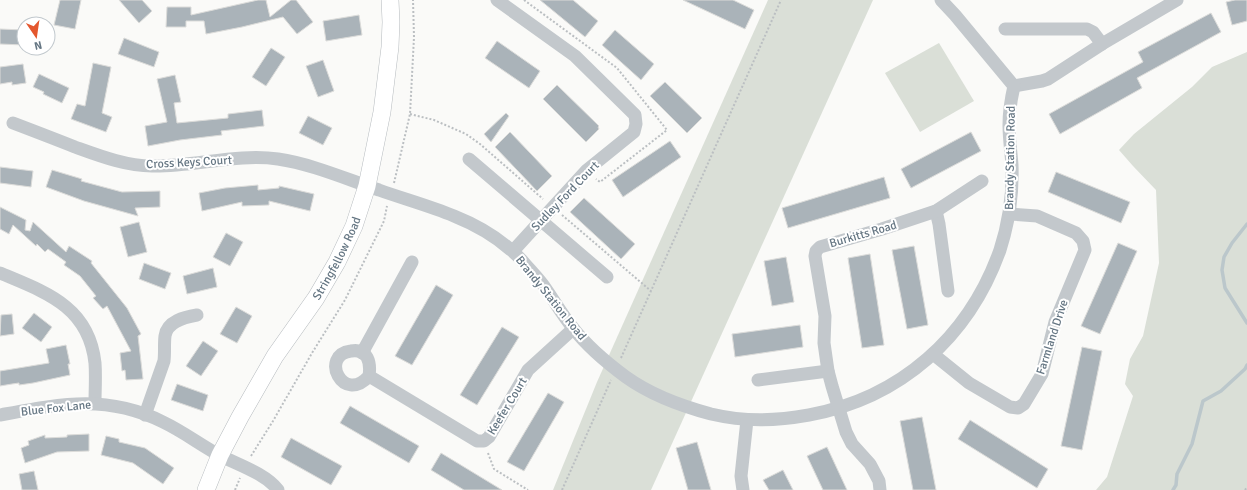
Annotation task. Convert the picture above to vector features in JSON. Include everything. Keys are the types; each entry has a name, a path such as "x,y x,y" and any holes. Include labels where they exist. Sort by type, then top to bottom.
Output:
{"main road":[{"name":"Stringfellow Road","path":"206,490 220,455 276,356 316,298 337,262 354,226 367,186 380,125 390,41 390,0"}],"street":[{"name":"Sudley Ford Court","path":"497,0 575,56 634,115 636,124 634,132 587,170 513,251"},
{"path":"941,0 1014,86 1048,79 1161,4 1177,0"},
{"path":"1005,29 1087,29 1093,32 1102,44"},
{"name":"Brandy Station Road","path":"367,186 457,217 513,251 545,287 573,329 598,354 644,388 678,404 696,410 731,418 747,420 792,418 839,408 880,391 911,372 933,354 960,324 982,290 1000,249 1010,214 1012,167 1009,126 1010,106 1014,86"},
{"name":"Cross Keys Court","path":"13,123 103,157 136,165 175,166 247,159 276,159 308,166 367,186"},
{"path":"470,159 607,277"},
{"name":"Burkitts Road","path":"880,490 879,481 870,464 852,444 846,432 828,371 824,342 825,316 815,256 816,251 820,247 882,230 936,211 982,181"},
{"path":"936,211 948,292"},
{"name":"Farmland Drive","path":"933,354 970,383 1010,407 1018,408 1024,404 1042,374 1055,322 1085,250 1083,241 1076,233 1037,216 1010,214"},
{"path":"362,353 412,262"},
{"path":"0,273 54,298 70,310 76,317 86,334 93,353 95,364 94,403"},
{"path":"145,415 164,361 165,335 167,329 175,322 197,315"},
{"name":"Keefer Court","path":"368,376 478,441 484,441 489,437 528,370 573,329"},
{"path":"353,350 362,353 368,359 370,367 368,376 363,382 356,385 348,384 340,380 336,374 335,366 338,358 344,352 353,350"},
{"path":"758,380 828,371"},
{"name":"Blue Fox Lane","path":"0,414 72,403 112,405 162,421 220,455 272,482 278,490"},
{"path":"743,490 741,476 747,420"}],"path":[{"path":"524,0 617,68 667,130 600,182 593,177"},
{"path":"562,490 610,383 615,368 623,354 781,0"},
{"path":"410,114 434,120 466,134 480,144 651,291"},
{"path":"484,441 494,469 528,490"}],"shaded area":[{"path":"768,0 873,0 651,490 553,490 597,382"},
{"path":"939,43 974,101 920,132 885,73"},
{"path":"1247,52 1247,490 1096,490 1107,477 1133,396 1125,384 1130,359 1143,336 1159,263 1156,190 1119,150 1134,134 1192,87 1212,67"}],"building":[{"path":"60,0 81,0 75,29 56,25 56,17"},
{"path":"119,0 142,0 152,11 139,23"},
{"path":"258,0 266,0 270,17 291,0 296,0 313,22 297,34 283,17 206,34 204,21 186,21 186,27 166,27 167,7 191,7 191,15"},
{"path":"540,0 573,0 598,21 585,37"},
{"path":"683,0 733,0 754,10 745,29"},
{"path":"1247,0 1247,21 1232,25 1226,2"},
{"path":"1211,13 1221,32 1137,78 1142,88 1060,134 1049,114 1143,62 1138,52"},
{"path":"359,15 362,35 326,41 323,21"},
{"path":"0,29 16,30 16,45 0,44"},
{"path":"615,30 654,64 641,80 602,45"},
{"path":"124,38 159,52 154,67 118,54"},
{"path":"497,41 540,71 529,88 485,58"},
{"path":"271,48 285,57 266,86 252,77"},
{"path":"323,60 334,91 318,97 306,66"},
{"path":"93,63 111,67 102,113 112,117 106,132 71,119 77,104 85,106"},
{"path":"23,64 26,83 12,85 12,82 0,84 0,67"},
{"path":"39,74 69,88 62,103 43,94 44,92 33,87"},
{"path":"175,75 181,102 174,103 177,123 228,118 228,114 262,110 264,126 221,131 222,135 180,140 148,146 145,126 167,122 157,79"},
{"path":"665,82 702,118 687,133 650,96"},
{"path":"557,85 599,126 599,129 586,142 543,99"},
{"path":"506,113 509,116 491,142 484,134"},
{"path":"308,116 332,128 323,145 299,133"},
{"path":"510,132 552,176 537,191 495,147"},
{"path":"971,132 981,151 911,188 901,169"},
{"path":"670,141 681,157 623,197 612,180"},
{"path":"0,167 33,171 31,187 0,183"},
{"path":"52,170 82,179 81,181 122,192 160,191 160,207 135,208 138,216 84,201 46,187"},
{"path":"1056,172 1130,202 1121,223 1048,192"},
{"path":"884,177 890,198 788,228 782,208"},
{"path":"258,185 258,190 279,188 279,186 314,194 310,211 269,201 269,205 242,206 242,202 202,211 199,193 225,188"},
{"path":"584,198 635,244 621,259 570,212"},
{"path":"0,207 26,220 25,230 30,231 33,222 66,252 69,246 92,261 91,263 127,308 141,334 138,336 143,379 126,380 125,370 122,371 120,353 131,351 107,306 103,309 93,298 96,296 80,276 64,265 66,262 48,249 45,252 37,244 36,246 13,225 9,234 0,229"},
{"path":"139,222 147,252 128,257 120,227"},
{"path":"226,233 243,242 230,266 213,257"},
{"path":"1118,243 1137,251 1100,334 1081,326"},
{"path":"914,246 928,325 907,329 892,250"},
{"path":"870,254 884,345 862,348 848,258"},
{"path":"786,257 794,302 772,306 764,261"},
{"path":"144,263 171,273 165,289 139,279"},
{"path":"213,268 217,287 187,294 183,276"},
{"path":"436,285 453,295 412,365 395,356"},
{"path":"236,307 252,316 237,343 220,334"},
{"path":"34,313 52,327 41,342 22,328"},
{"path":"12,314 14,334 0,336 1,315"},
{"path":"800,325 803,347 735,357 732,334"},
{"path":"502,327 519,337 477,405 460,395"},
{"path":"203,341 218,351 201,376 186,366"},
{"path":"66,345 70,364 68,364 70,375 33,383 19,385 19,383 0,386 0,371 49,363 46,349"},
{"path":"1082,347 1102,351 1082,450 1061,446"},
{"path":"177,384 208,395 203,411 171,400"},
{"path":"548,393 564,402 524,471 507,462"},
{"path":"350,406 419,446 409,463 340,423"},
{"path":"922,417 936,490 913,490 900,421"},
{"path":"970,420 1048,469 1037,488 958,439"},
{"path":"89,434 89,451 57,452 25,463 21,448 29,445 28,441 45,435 45,438"},
{"path":"106,436 119,439 119,442 145,448 174,468 163,484 133,463 101,455"},
{"path":"291,438 342,466 331,485 281,457"},
{"path":"697,442 711,490 688,490 676,448"},
{"path":"827,447 847,490 823,490 807,456"},
{"path":"441,453 502,490 464,490 431,470"},
{"path":"783,470 793,490 769,490 763,480"},
{"path":"34,471 38,490 22,490 19,474"}],"waterway":[{"path":"1247,224 1232,243 1224,257 1222,270 1225,288 1247,323"},
{"path":"1173,490 1176,485 1177,474 1192,444 1203,401 1221,391 1245,369 1247,365"}]}
